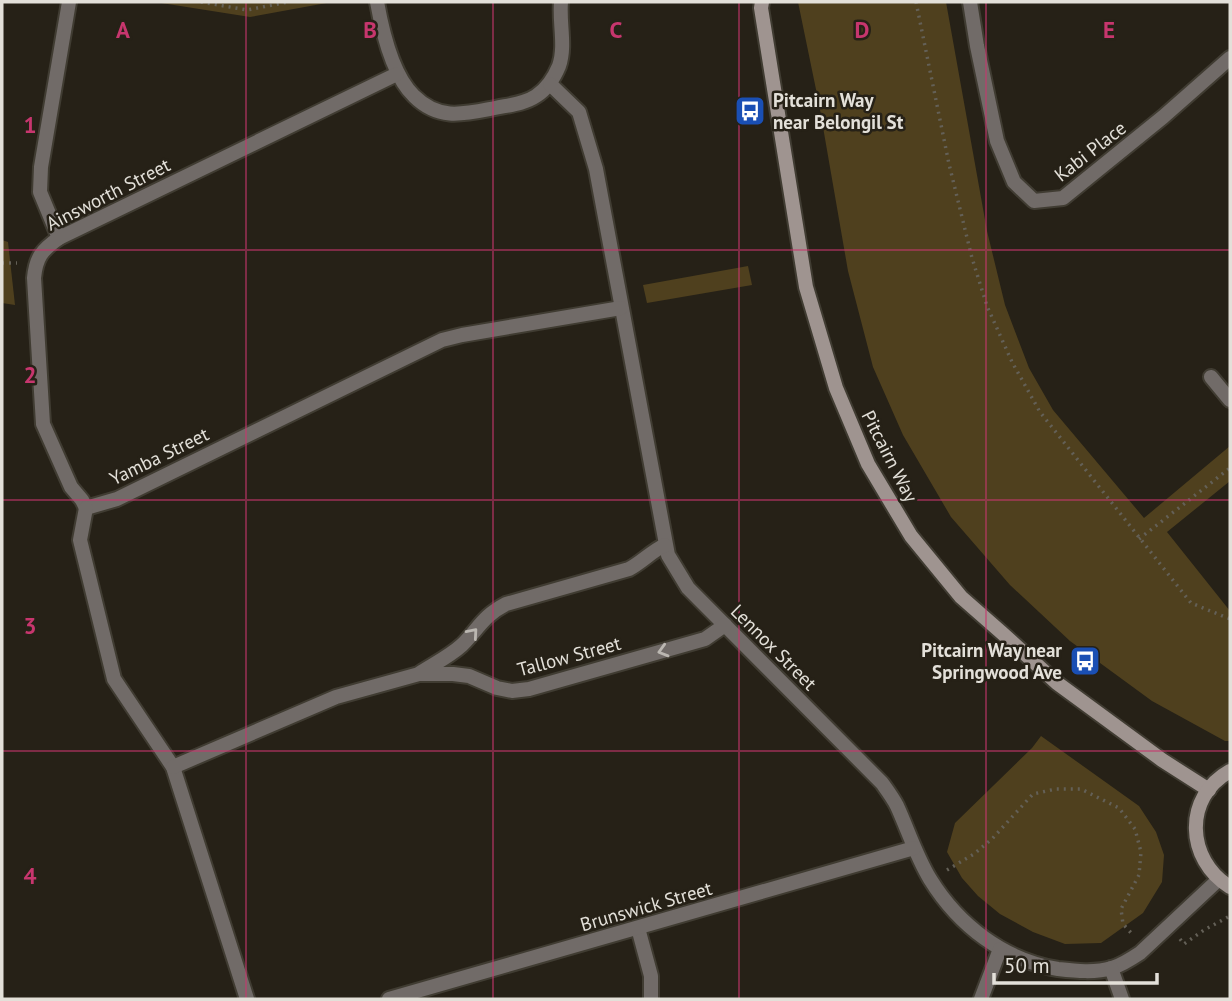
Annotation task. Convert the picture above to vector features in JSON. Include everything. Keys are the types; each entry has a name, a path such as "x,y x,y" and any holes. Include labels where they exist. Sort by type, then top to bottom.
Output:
{"main road":[{"name":"Pitcairn Way","path":"760,4 806,287 836,388 868,464 911,536 961,597 1057,683 1162,760 1209,790"},
{"path":"1224,883 1204,862 1196,843 1195,824 1200,806 1209,790 1230,771"}],"street":[{"path":"59,238 40,192 40,167 69,2"},
{"path":"377,2 397,74 421,103 448,114 520,103 536,96 550,84 559,65 562,50 559,15 561,2"},
{"name":"Kabi Place","path":"970,2 997,141 1014,182 1034,201 1063,198 1163,117 1230,58"},
{"name":"Ainsworth Street","path":"86,508 72,487 43,424 35,262 47,247 59,238 397,74"},
{"name":"Lennox Street","path":"550,84 579,112 596,169 668,555 688,588 882,783 896,803 929,877 951,909 999,949 1046,967 1086,971 1111,968 1126,962 1224,883"},
{"name":"Yamba Street","path":"86,508 117,499 442,340 621,308"},
{"path":"1211,377 1230,400"},
{"path":"86,508 80,540 114,679 173,766 247,999"},
{"name":"Tallow Street","path":"419,674 460,647 484,619 506,604 629,569 665,545"},
{"name":"Tallow Street","path":"173,766 336,697 419,674 469,676 497,688 529,690 705,639 725,625"},
{"name":"Brunswick Street","path":"389,999 914,848"},
{"path":"638,928 651,976 651,999"},
{"path":"981,999 999,949"},
{"path":"1111,968 1122,999"}],"path":[{"path":"201,2 247,10 288,2"},
{"path":"916,2 949,164 972,258 987,306 1012,362 1040,412 1191,604 1230,620"},
{"path":"2,263 17,263"},
{"path":"1139,539 1230,468"},
{"path":"947,870 974,854 992,839 1033,794 1056,789 1081,789 1119,808 1135,829 1140,852 1139,875 1121,909 1123,924 1132,935"},
{"path":"1178,937 1184,944 1230,916"}],"shaded area":[{"path":"155,2 332,2 250,17"},
{"path":"798,2 946,2 987,231 1005,305 1029,368 1053,410 1144,518 1230,446 1230,481 1167,532 1230,611 1230,741 1225,741 1152,701 1070,641 1010,585 951,517 903,435 873,367 848,271"},
{"path":"2,240 8,242 15,305 2,303"},
{"path":"748,266 752,285 647,303 643,285"},
{"path":"1041,736 1139,806 1156,832 1164,855 1162,882 1143,913 1101,943 1065,944 1033,932 1000,914 962,878 947,852 955,823"}],"place":[{"name":"Pitcairn Way near Belongil St","path":"750,111"},
{"name":"Pitcairn Way near Springwood Ave","path":"1085,661"}]}
